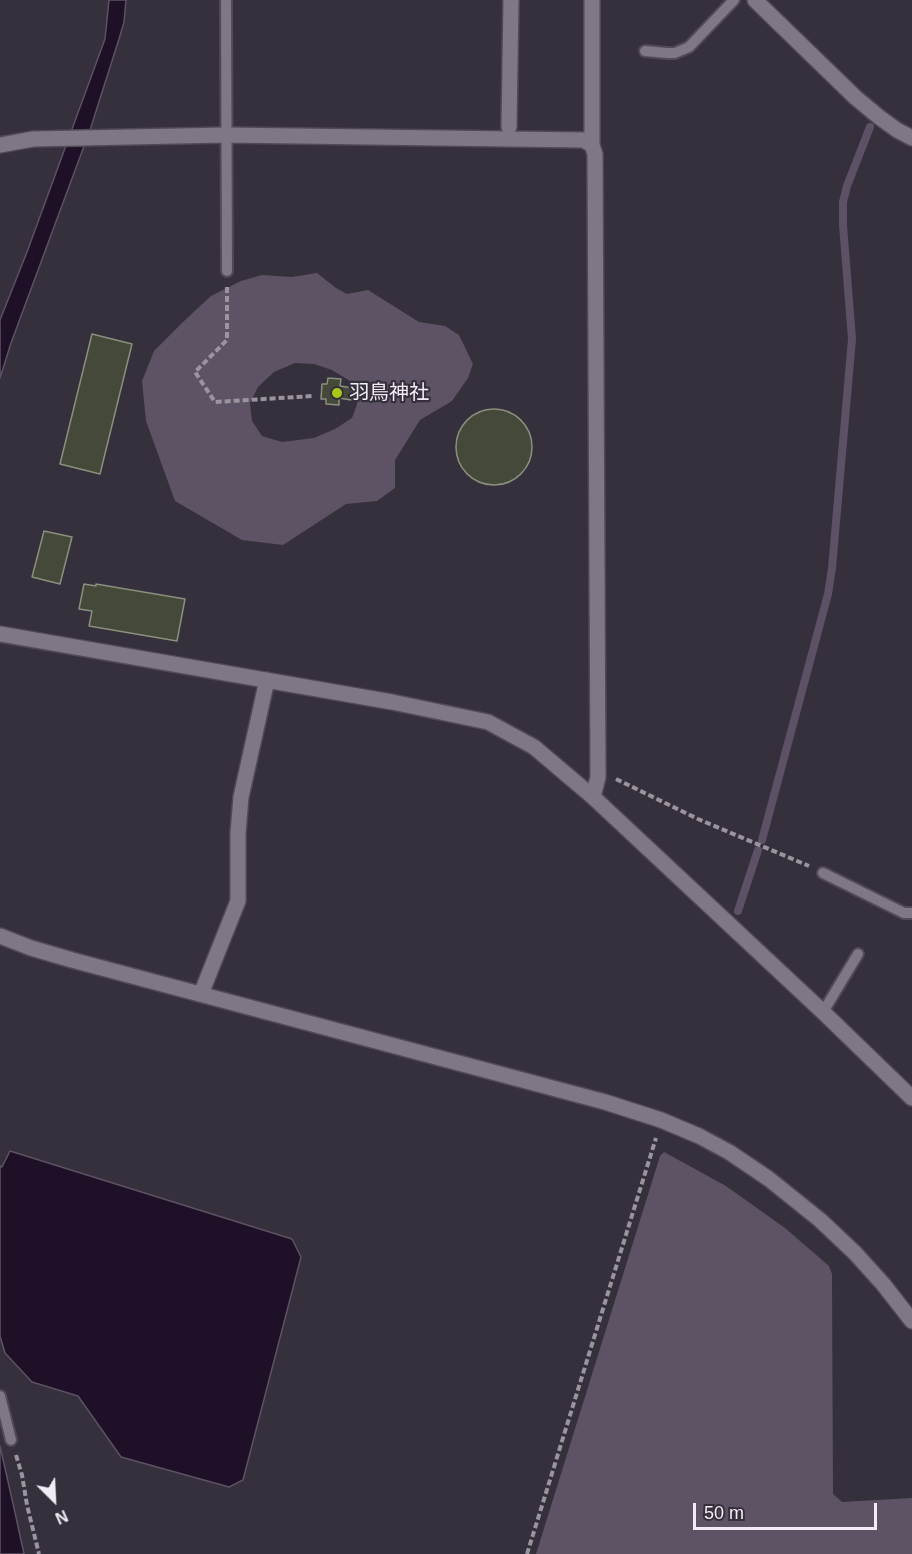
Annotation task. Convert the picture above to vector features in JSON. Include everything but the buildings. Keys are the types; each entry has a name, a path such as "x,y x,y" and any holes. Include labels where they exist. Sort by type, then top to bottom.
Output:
{"street":[{"path":"509,127 511,0"},
{"path":"592,0 591,145 595,154 598,769 593,797"},
{"path":"755,0 856,98 888,124 912,138"},
{"path":"0,146 33,139 226,135 584,140 591,145"},
{"path":"0,634 392,702 488,722 534,747 593,797 912,1098"},
{"path":"201,994 238,902 238,832 241,797 267,681"},
{"path":"0,936 31,948 605,1102 662,1120 699,1136 770,1179 820,1220 855,1253 912,1321"}],"lane":[{"path":"226,0 227,271"},
{"path":"645,51 667,54 689,47 734,0"},
{"path":"823,873 904,913 912,913"},
{"path":"823,1012 858,954"},
{"path":"0,1396 11,1440"}],"path":[{"path":"227,271 227,340 195,372 210,395 215,402 313,396"},
{"path":"598,769 698,819 823,873"},
{"path":"527,1554 662,1120"},
{"path":"11,1440 22,1475 39,1554"}],"shaded area":[{"path":"109,0 126,0 124,22 90,130 0,378 0,320 105,39"},
{"path":"317,273 347,294 368,290 419,322 445,326 459,335 473,364 468,378 452,401 420,420 395,460 395,488 377,501 346,504 283,545 242,540 175,501 146,421 142,381 154,351 211,296 241,281 262,275 292,277","holes":["295,363 314,364 332,370 350,381 357,391 357,404 352,418 335,429 314,438 282,442 262,436 252,421 250,403 258,387 274,372"]},
{"path":"10,1151 292,1239 301,1257 243,1480 229,1487 121,1457 78,1396 32,1382 5,1353 0,1336 0,1166 2,1167"},
{"path":"664,1152 726,1186 785,1228 829,1266 832,1274 833,1494 842,1502 912,1498 912,1554 536,1554 660,1156"},
{"path":"0,1446 14,1508 24,1554 0,1554"}],"waterway":[{"path":"762,840 828,594 832,568 852,339 843,202 870,127"},
{"path":"738,911 758,850"}],"place":[{"name":"羽鳥神社","path":"337,393"}]}
